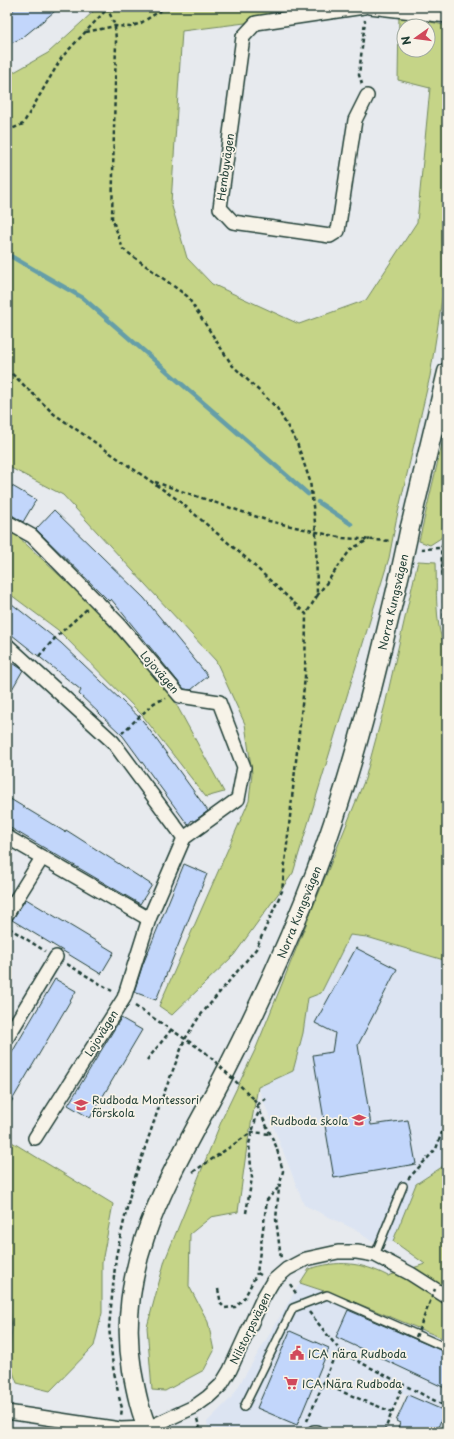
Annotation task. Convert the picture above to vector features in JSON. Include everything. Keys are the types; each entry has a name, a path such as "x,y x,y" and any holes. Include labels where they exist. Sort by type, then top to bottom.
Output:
{"main road":[{"name":"Norra Kungsvägen","path":"149,1430 138,1402 129,1341 131,1298 140,1248 162,1195 229,1065 290,936 317,869 353,759 401,569 447,372"}],"street":[{"name":"Hembyvägen","path":"367,96 355,120 338,230 330,236 233,222 220,208 242,37 256,24 366,10 447,16"},
{"name":"Lojovägen","path":"7,522 32,536 118,623 180,696 219,702 244,767 238,799 184,838 149,919 124,998 35,1138"},
{"path":"7,645 113,742 184,838"},
{"path":"7,837 149,919"},
{"path":"7,914 42,858"},
{"path":"7,1038 56,957"},
{"name":"Nilstorpsvägen","path":"149,1430 194,1407 221,1385 230,1370 263,1298 273,1281 287,1269 306,1259 338,1252 357,1252 376,1255 447,1297"},
{"path":"7,1412 120,1429 149,1430"},
{"path":"309,1429 317,1432"}],"lane":[{"path":"376,1255 403,1186"},
{"path":"244,1407 293,1308 327,1295 447,1348"}],"path":[{"path":"86,32 115,26 130,27 141,23 166,7"},
{"path":"7,131 23,124 62,57 107,8 115,26 116,74 112,218 122,249 187,296 232,365 277,408 296,443 310,481 316,532 317,596"},
{"path":"366,10 359,75 367,96"},
{"path":"151,480 269,521 343,538 393,542"},
{"path":"447,538 441,548 444,592 444,623 447,637"},
{"path":"306,614 317,596 351,549 370,539"},
{"path":"415,547 423,549 441,548"},
{"path":"31,666 57,636 96,601"},
{"path":"113,742 154,703 166,698 180,696"},
{"path":"7,926 124,998 205,1052 254,1099 271,1134 284,1171 279,1188 276,1219 281,1259"},
{"path":"147,1060 171,1030"},
{"path":"257,1105 267,1098"},
{"path":"246,1213 252,1178 249,1144 260,1110"},
{"path":"403,1186 436,1149 447,1118"},
{"path":"193,1172 252,1132 271,1134"},
{"path":"218,1289 221,1304 225,1308 236,1307 245,1297 257,1273 267,1200 279,1188"},
{"path":"257,1273 273,1281"},
{"path":"289,1282 303,1304 342,1354 447,1407"},
{"path":"416,1337 435,1289"},
{"path":"309,1429 323,1384 335,1355 342,1354"},
{"path":"323,1384 392,1412"},
{"path":"384,1432 403,1385"}],"shaded area":[{"name":"Rudboda skola","path":"350,935 367,937 447,961 447,1153 442,1167 416,1184 393,1241 371,1241 356,1230 304,1205 258,1087 293,1071 303,1033 308,998 321,993"},
{"path":"300,1283 342,1297 447,1340 447,1432 436,1432 445,1411 400,1392 384,1432 209,1432 207,1422 232,1397"}],"green space":[{"path":"91,7 283,7 245,23 182,31 171,203 187,258 212,284 299,324 366,300 417,222 430,88 398,80 398,58 436,58 436,23 447,26 447,267 430,376 396,521 389,558 293,873 234,955 172,1015 159,1006 249,801 252,773 245,724 216,661 63,495 7,466 7,76 48,53 93,12"},
{"path":"399,14 415,18 399,18"},
{"path":"447,423 447,526 441,538 430,545 419,541"},
{"path":"7,529 13,532 89,603 170,693 224,792 206,797 142,715 58,630 7,592"},
{"path":"418,561 436,562 438,620 443,642 447,651 447,961 367,937 350,935 321,993 308,998 303,1033 293,1071 258,1087 247,1146 238,1212 211,1217 190,1234 189,1286 208,1322 214,1351 204,1370 165,1391 152,1390 147,1327 165,1260 223,1117 256,1048 365,779 385,705"},
{"path":"7,1139 113,1204 102,1262 102,1313 94,1346 50,1391 17,1383 9,1361 12,1328 7,1298"},
{"path":"447,1153 447,1340 342,1297 300,1283 309,1269 330,1264 359,1265 388,1276 425,1264 393,1241 416,1184 442,1167"}],"building":[{"path":"17,7 60,7 22,38 7,45 7,15"},
{"path":"7,483 36,500 23,522 7,512"},
{"path":"54,510 144,598 208,676 191,690 184,689 111,599 109,601 36,529"},
{"path":"7,600 61,643 143,721 208,811 194,821 192,820 188,825 123,736 79,694 81,690 7,631"},
{"path":"7,659 23,670 7,698"},
{"path":"7,797 65,832 66,830 152,885 140,904 7,826"},
{"path":"184,864 207,874 156,1000 134,992 143,964"},
{"path":"26,899 114,952 101,974 12,920"},
{"path":"356,948 397,969 358,1045 371,1125 408,1120 416,1164 334,1178 313,1055 332,1052 335,1033 315,1023"},
{"path":"55,979 76,991 7,1109 7,1061"},
{"path":"121,1018 142,1030 90,1118 68,1105"},
{"path":"348,1310 447,1353 447,1389 336,1337"},
{"path":"290,1331 329,1348 297,1425 257,1408"},
{"path":"408,1395 445,1411 436,1432 397,1432 400,1423 396,1421"}],"waterway":[{"path":"7,254 83,298 308,494"},
{"path":"318,502 351,524"}],"place":[{"name":"Rudboda Montessori förskola","path":"81,1105"},
{"name":"Rudboda skola","path":"359,1120"},
{"name":"ICA nära Rudboda","path":"297,1353"},
{"name":"ICA Nära Rudboda","path":"291,1383"}]}
